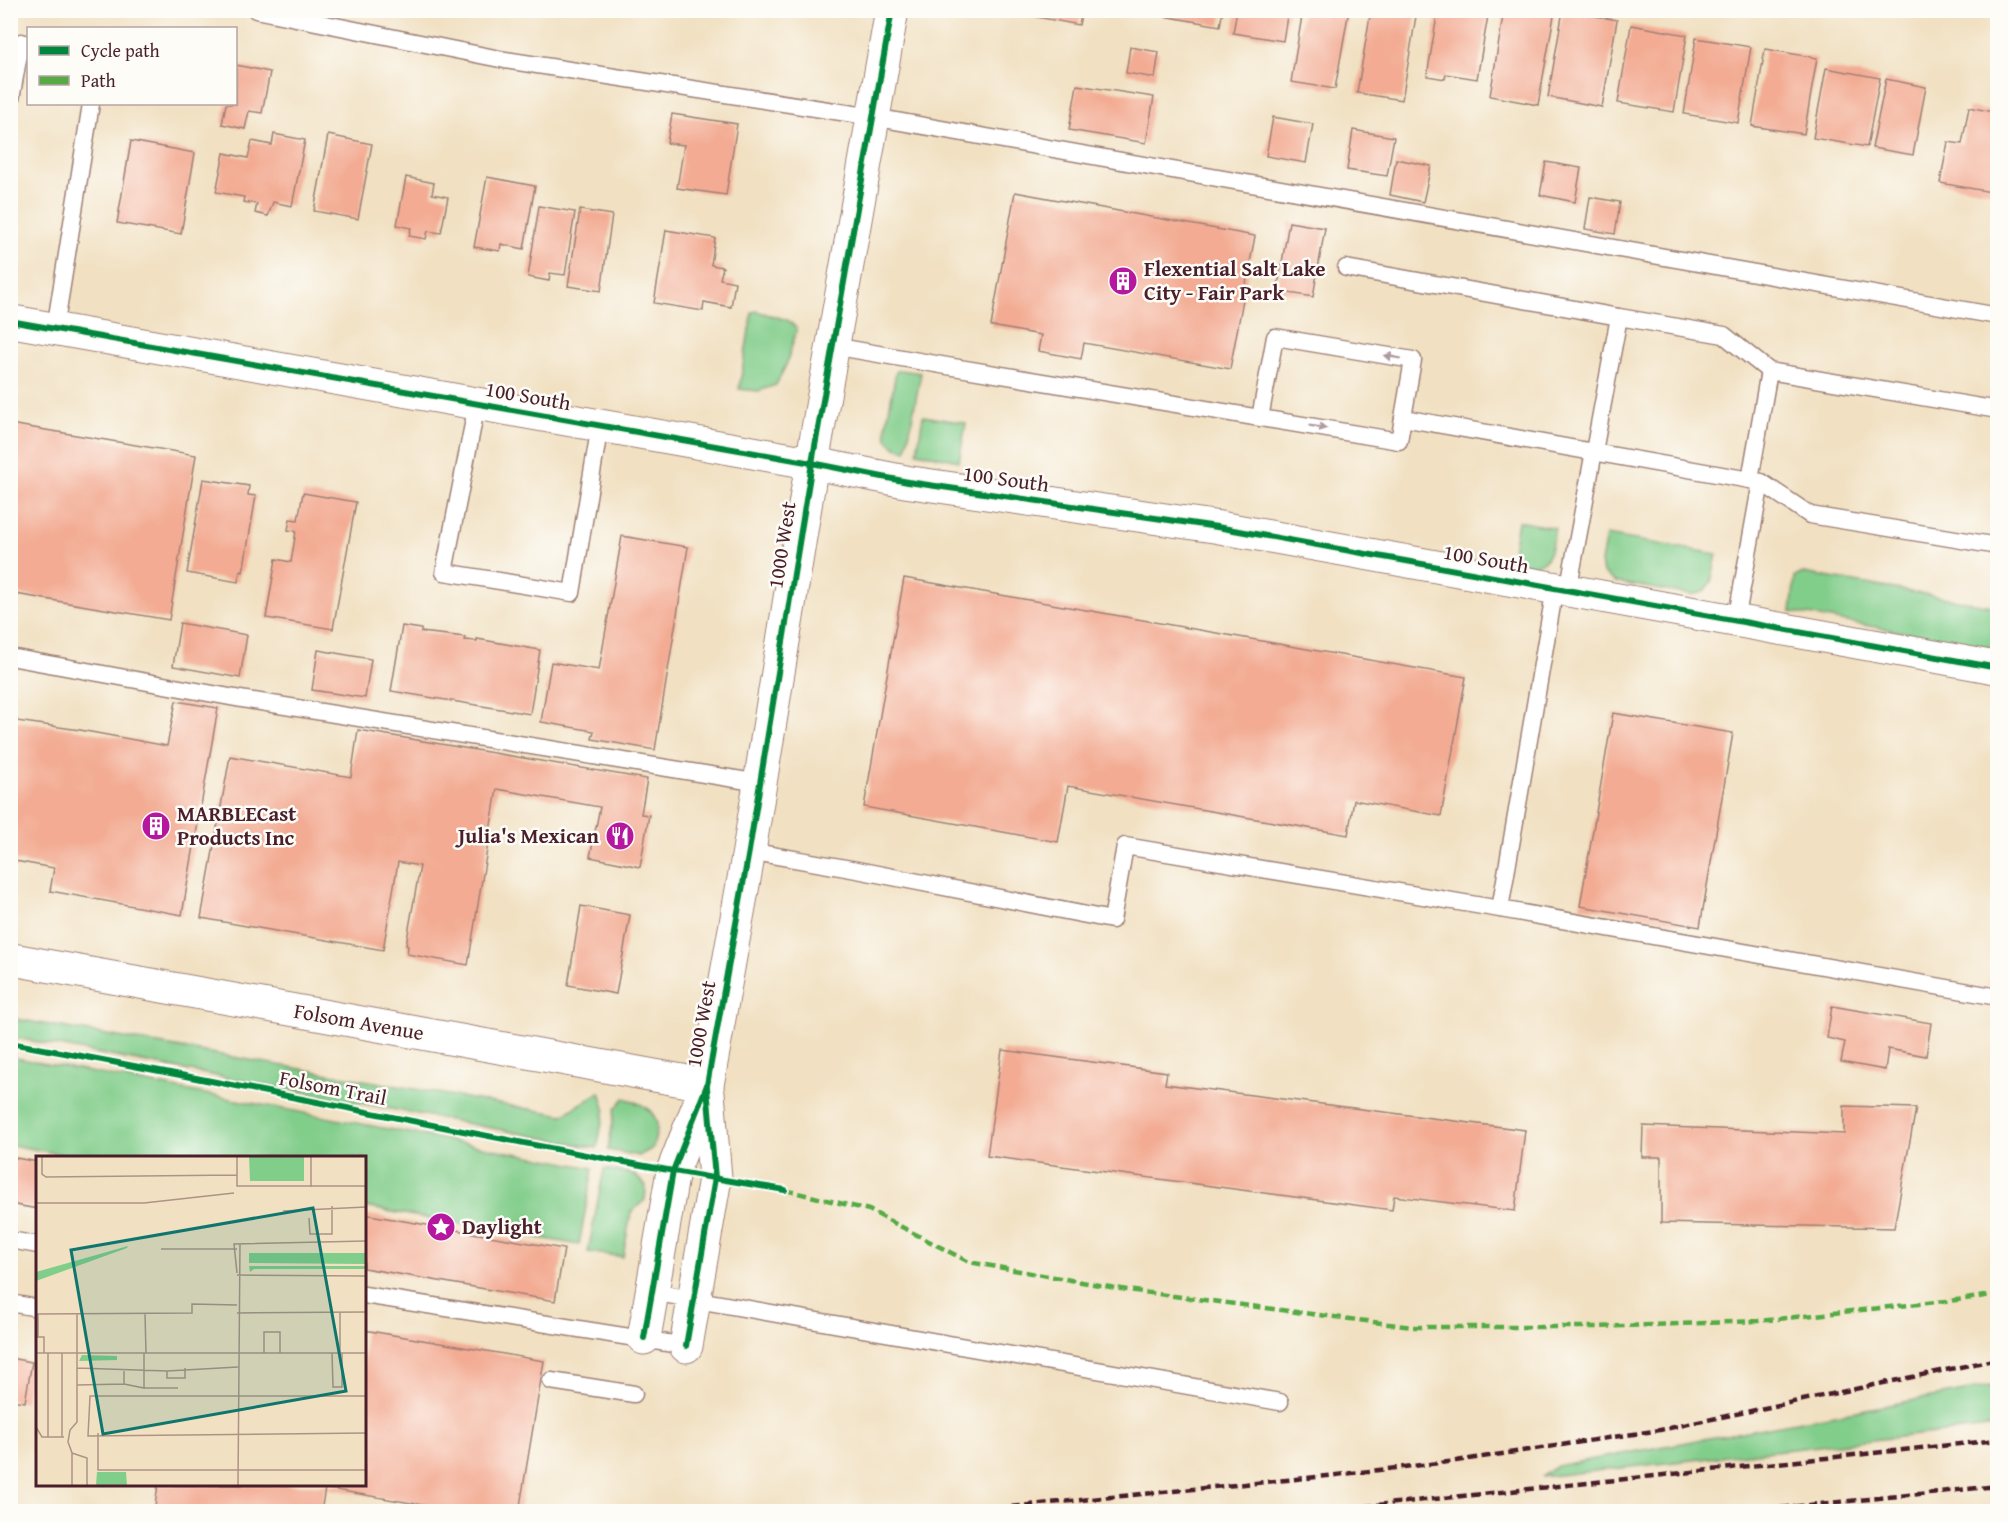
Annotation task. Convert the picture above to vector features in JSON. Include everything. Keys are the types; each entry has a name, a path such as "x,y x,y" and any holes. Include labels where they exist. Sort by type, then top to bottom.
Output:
{"street":[{"name":"1000 West","path":"644,1338 673,1171 707,1085 749,851 812,463 892,10"},
{"name":"100 South","path":"10,321 908,482 1217,527 1998,668"},
{"name":"Folsom Avenue","path":"10,959 707,1085"},
{"name":"1000 West","path":"686,1346 715,1178 707,1085"}],"lane":[{"path":"256,10 505,60 873,117 1998,316"},
{"path":"10,105 21,42 27,44"},
{"path":"55,329 91,105"},
{"path":"1346,268 1724,335 1769,371 1998,410"},
{"path":"1500,909 1561,590 1619,317"},
{"path":"833,346 1260,418 1399,441 1413,360 1275,337 1260,418"},
{"path":"1736,621 1769,371"},
{"path":"477,404 444,572 572,593 600,425"},
{"path":"1403,418 1756,481 1810,515 1998,546"},
{"path":"10,657 264,702 760,783"},
{"path":"749,851 1112,920 1125,846 1500,909 1998,997"},
{"path":"10,1240 36,1245"},
{"path":"652,1292 1280,1402"},
{"path":"366,1295 686,1346"},
{"path":"10,1303 36,1308"},
{"path":"551,1381 634,1394"}],"green space":[{"path":"756,311 787,320 797,328 787,363 776,385 758,391 739,389 752,313"},
{"path":"900,370 921,373 906,451 894,446 887,439 886,427 896,372"},
{"path":"923,416 966,423 959,461 917,452"},
{"path":"1518,521 1555,528 1546,559 1535,565 1515,564 1512,558"},
{"path":"1606,535 1717,554 1711,582 1703,592 1691,595 1615,582 1603,573 1601,562"},
{"path":"1803,573 1997,607 1997,649 1791,612 1795,577"},
{"path":"10,1018 563,1115 600,1092 605,1108 597,1148 11,1037"},
{"path":"11,1057 593,1168 579,1245 366,1207 366,1156 70,1156 11,1145"},
{"path":"624,1098 649,1110 657,1124 653,1148 639,1156 608,1150 615,1109"},
{"path":"604,1169 634,1174 646,1186 645,1200 631,1212 623,1257 588,1252"},
{"path":"1997,1385 1997,1426 1541,1477 1557,1466"}],"building":[{"path":"1026,10 1082,10 1079,25 1026,15"},
{"path":"1158,10 1223,10 1220,26 1158,15"},
{"path":"1237,10 1288,10 1283,41 1233,33"},
{"path":"1303,10 1349,10 1335,89 1291,82"},
{"path":"1371,10 1417,10 1402,100 1357,93"},
{"path":"1438,10 1489,10 1477,79 1446,74 1445,79 1427,76"},
{"path":"1504,10 1555,10 1538,105 1490,96"},
{"path":"1563,10 1617,20 1602,107 1548,97"},
{"path":"1631,25 1687,35 1674,112 1618,103"},
{"path":"1696,38 1751,47 1738,123 1684,114"},
{"path":"1130,47 1159,52 1155,78 1126,73"},
{"path":"1765,49 1817,58 1804,134 1752,126"},
{"path":"237,65 270,72 262,113 249,111 245,129 222,124 226,105 237,105"},
{"path":"1826,68 1880,78 1867,147 1813,138"},
{"path":"1886,79 1926,87 1913,155 1872,148"},
{"path":"1077,85 1154,97 1146,143 1069,130"},
{"path":"1969,107 1998,113 1998,158 1991,192 1940,183 1948,142 1962,144"},
{"path":"672,114 737,124 726,195 677,188 684,145 667,143"},
{"path":"1273,117 1313,124 1306,163 1266,156"},
{"path":"1353,130 1394,137 1387,176 1347,170"},
{"path":"274,134 305,140 292,206 273,202 268,216 255,213 257,204 243,202 244,197 216,192 224,153 248,158 252,141 272,145"},
{"path":"328,135 372,144 358,219 314,211"},
{"path":"131,141 195,153 181,234 117,223"},
{"path":"1396,159 1431,166 1423,202 1390,195"},
{"path":"1546,162 1581,168 1575,202 1540,195"},
{"path":"406,177 434,183 432,194 448,197 441,233 428,231 426,239 409,236 411,228 397,225"},
{"path":"487,177 535,186 524,249 501,244 500,251 474,247"},
{"name":"Flexential Salt Lake City - Fair Park","path":"1015,192 1255,236 1230,369 1084,343 1081,359 1038,351 1041,335 991,326"},
{"path":"1590,197 1620,202 1615,234 1585,229"},
{"path":"539,206 575,212 565,275 550,273 549,281 528,277"},
{"path":"580,210 612,215 601,291 568,286"},
{"path":"1289,222 1325,228 1313,297 1277,291"},
{"path":"666,230 715,238 711,265 723,267 720,279 735,282 731,307 704,302 703,311 654,303"},
{"path":"10,424 196,455 169,620 10,593"},
{"path":"203,479 249,486 248,495 256,496 243,572 240,571 238,582 187,573"},
{"path":"303,493 356,502 333,629 266,618 276,559 291,562 296,531 288,530 290,519 298,520"},
{"path":"622,536 688,547 655,750 592,739 594,731 541,722 551,662 599,670"},
{"path":"904,578 1466,677 1441,816 1354,800 1348,835 1068,786 1058,842 864,807"},
{"path":"180,623 247,635 240,678 173,666"},
{"path":"402,626 421,629 421,632 465,637 464,640 477,641 477,639 540,650 530,714 391,691"},
{"path":"318,650 371,659 365,698 312,690"},
{"path":"176,701 218,708 182,915 50,891 54,868 10,860 10,720 167,746"},
{"path":"1613,713 1733,733 1700,927 1580,906"},
{"path":"358,730 647,779 641,814 649,815 640,867 590,857 600,807 497,789 468,965 407,954 408,946 406,945 420,866 398,862 383,950 201,918 230,756 351,777"},
{"path":"581,906 630,915 616,994 568,985"},
{"path":"1832,1006 1931,1023 1926,1056 1888,1049 1885,1070 1841,1062 1845,1042 1827,1038"},
{"path":"1002,1050 1167,1072 1165,1084 1525,1130 1515,1211 1394,1196 1392,1210 987,1156"},
{"path":"1844,1106 1916,1108 1894,1228 1661,1223 1661,1157 1642,1157 1643,1126 1844,1134"},
{"path":"10,1157 36,1162 36,1209 10,1204"},
{"path":"366,1214 564,1249 555,1301 366,1268"},
{"path":"366,1330 544,1361 519,1512 463,1512 325,1488 321,1512 188,1512 155,1506 158,1486 366,1486"},
{"path":"10,1358 32,1362 25,1402 10,1400"}],"railway":[{"path":"958,1512 1456,1461 1660,1430 1998,1359"},
{"path":"1310,1512 1998,1440"},
{"path":"1740,1512 1998,1486"}],"marked path":[{"path":"785,1190 869,1210 969,1262 1127,1290 1412,1327 1598,1327 1758,1321 1998,1294"}],"cycle path":[{"path":"644,1338 673,1171 707,1085 749,851 812,463 892,10"},
{"path":"10,321 908,482 1217,527 1998,668"},
{"name":"Folsom Trail","path":"10,1043 591,1156 785,1190"},
{"path":"686,1346 715,1178 707,1088"}],"place":[{"name":"Flexential Salt Lake City - Fair Park","path":"1123,281"},
{"name":"MARBLECast Products Inc","path":"156,826"},
{"name":"Julia's Mexican","path":"620,836"},
{"name":"Daylight","path":"441,1227"}]}
